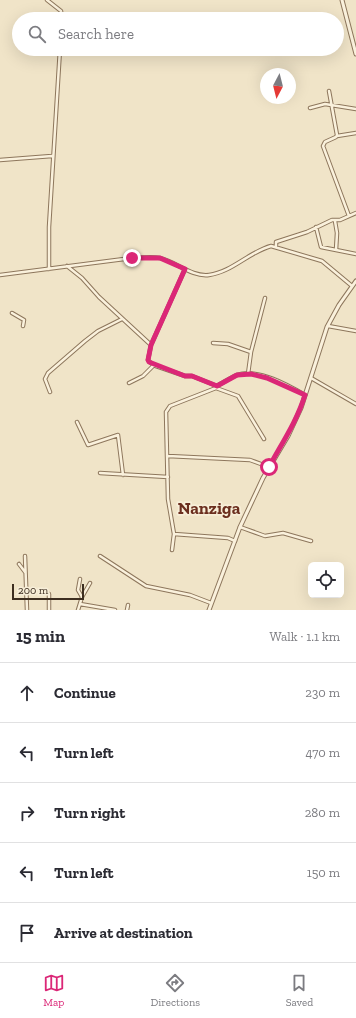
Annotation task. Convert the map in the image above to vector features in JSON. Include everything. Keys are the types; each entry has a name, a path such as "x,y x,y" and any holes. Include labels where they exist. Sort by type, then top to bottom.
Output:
{"street":[{"path":"47,0 61,12"},
{"path":"342,0 356,54"},
{"path":"49,269 48,227 59,56"},
{"path":"329,91 336,136"},
{"path":"310,108 318,104 356,109"},
{"path":"349,216 323,146 325,142 336,136 356,133"},
{"path":"0,160 52,156"},
{"path":"276,246 276,242 282,239 307,232 332,220 335,221 356,213"},
{"path":"335,221 337,233 336,250"},
{"path":"316,227 321,247 356,254"},
{"path":"0,275 132,258 160,258 200,275 217,273 263,248 276,246 327,263 352,286"},
{"path":"67,266 82,278 122,319 151,345"},
{"path":"185,269 151,345 148,360 154,365 185,376 192,376 238,396 264,439"},
{"path":"209,610 240,526 269,467 288,436 301,408 328,326 339,305 356,281"},
{"path":"248,374 251,352 265,298"},
{"path":"12,313 24,320 23,326"},
{"path":"50,392 44,379 48,374 84,341 98,331 122,319"},
{"path":"328,326 356,331"},
{"path":"213,343 228,344 251,352"},
{"path":"129,383 143,376 154,365"},
{"path":"172,550 174,534 169,510 168,456 166,453 166,412 170,406 237,375 248,374 267,378 305,395"},
{"path":"311,378 356,404"},
{"path":"76,422 88,445 118,435 123,475"},
{"path":"168,456 250,460 269,467"},
{"path":"100,473 168,477"},
{"path":"240,526 265,536 283,533 311,541"},
{"path":"174,534 228,538 235,541"},
{"path":"25,556 27,610"},
{"path":"100,556 146,586 190,595 211,603"},
{"path":"19,564 26,572"},
{"path":"80,579 78,590 82,597"},
{"path":"78,610 82,597 90,583"},
{"path":"49,594 49,610"},
{"path":"80,604 115,610"},
{"path":"128,605 128,610"}],"district":[{"name":"Nanziga","path":"209,508"}],"route":[{"path":"132,258 160,258 185,269 151,345 148,360 149,362 153,365 185,376 190,375 217,386 237,375 259,375 297,390 305,395 301,408 288,436 269,467"}]}
